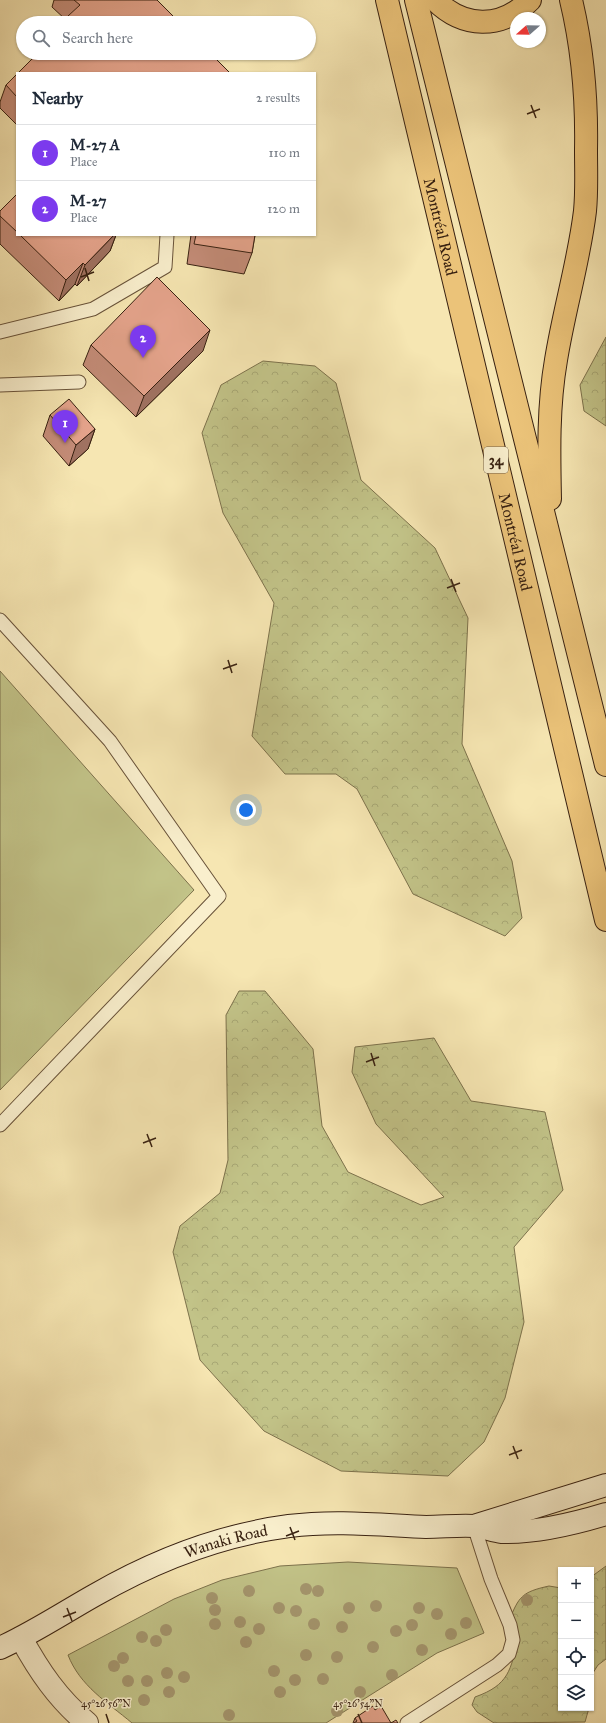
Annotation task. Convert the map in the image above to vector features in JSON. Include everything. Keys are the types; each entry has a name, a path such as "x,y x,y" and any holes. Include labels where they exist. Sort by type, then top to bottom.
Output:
{"main road":[{"name":"Montréal Road","path":"386,0 606,920"},
{"name":"Montréal Road","path":"416,0 606,764"},
{"path":"435,0 448,12 474,23 489,22 503,18 515,12 530,0"},
{"path":"551,538 549,439 552,386 585,211 587,117 583,62 571,0"}],"street":[{"name":"Wanaki Road","path":"474,1526 606,1485"},
{"name":"Wanaki Road","path":"0,1648 21,1638 95,1594 140,1571 212,1543 249,1534 289,1526 323,1524 438,1527 474,1526 501,1532 530,1531 571,1524 606,1514"},
{"path":"21,1638 34,1664 54,1692 87,1723"}],"lane":[{"path":"0,332 93,309 164,267 167,236"},
{"path":"0,385 79,382"},
{"path":"0,620 110,741 219,896 0,1125"},
{"path":"407,1723 497,1665 509,1654 513,1640 510,1625 474,1526"}],"green space":[{"path":"606,337 606,426 584,411 580,385"},
{"path":"263,361 315,366 336,383 361,480 435,548 468,618 462,744 512,861 522,918 505,936 413,894 357,789 336,774 285,774 252,736 274,603 223,513 202,433 221,385"},
{"path":"0,671 194,890 0,1090"},
{"path":"239,991 265,991 313,1049 322,1126 348,1172 421,1205 444,1197 376,1124 352,1072 355,1047 434,1038 471,1101 545,1112 563,1190 514,1247 524,1322 505,1398 484,1442 448,1476 341,1471 264,1431 200,1360 173,1252 180,1226 220,1193 228,1160 226,1015"},
{"path":"348,1562 457,1568 484,1633 437,1653 326,1723 132,1723 87,1685 73,1666 68,1655 174,1599 222,1580 280,1566"},
{"path":"606,1566 606,1659 598,1665 594,1671 594,1603 594,1575"},
{"path":"549,1586 558,1588 558,1711 588,1711 585,1722 494,1723 477,1712 472,1705 475,1697 495,1687 507,1675 513,1659 518,1637 509,1621 519,1601 523,1596 533,1590"}],"building":[{"path":"74,0 157,0 173,16 68,16 80,5"},
{"path":"31,60 217,60 229,72 19,72"},
{"path":"16,75 16,96 6,85"},
{"path":"16,195 16,231 0,216 0,211"},
{"path":"21,236 113,236 85,265 83,263 66,280"},
{"path":"196,236 255,236 252,253 194,244"},
{"path":"157,277 210,330 144,396 91,345"},
{"path":"69,399 95,429 76,445 50,415"},
{"path":"373,1706 375,1710 381,1706 391,1723 354,1723 357,1721 355,1718"},
{"path":"396,1720 398,1723 391,1723"}],"place":[{"name":"M-27","path":"143,358"},
{"name":"M-27 A","path":"65,443"}]}
